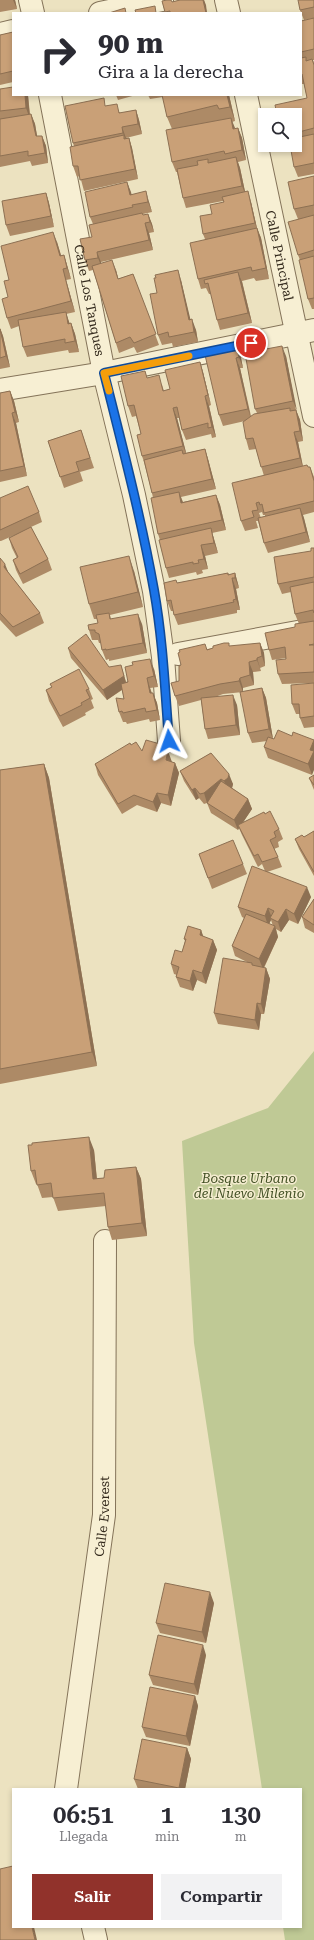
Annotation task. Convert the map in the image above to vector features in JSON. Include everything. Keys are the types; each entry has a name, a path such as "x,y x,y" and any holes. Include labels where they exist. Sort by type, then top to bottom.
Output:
{"street":[{"path":"30,0 33,12"},
{"path":"105,12 162,0"},
{"path":"226,0 229,12"},
{"path":"0,34 12,31"},
{"name":"Calle Los Tanques","path":"50,96 104,373 143,537 154,591 163,657 169,741"},
{"name":"Calle Principal","path":"246,96 305,332 314,416"},
{"path":"0,390 104,373 305,332"},
{"path":"163,657 303,631 314,627"},
{"name":"Calle Everest","path":"66,1788 104,1515 105,1241"},
{"path":"92,1928 96,1940"}],"green space":[{"name":"Bosque Urbano del Nuevo Milenio","path":"314,1051 314,1940 285,1940 283,1928 302,1928 302,1788 262,1788 194,1343 182,1141 268,1108"}],"building":[{"path":"171,0 172,2 180,0 203,0 206,12 165,12 162,1"},
{"path":"298,0 314,0 314,7 300,10"},
{"path":"155,6 156,12 136,12 135,10"},
{"path":"125,8 126,12 112,12"},
{"path":"314,18 314,49 302,52 302,21"},
{"path":"12,32 12,71 0,74 0,35"},
{"path":"306,57 306,61 312,59 314,65 314,128 302,131 302,108 276,108 275,105 307,98 302,74 302,58"},
{"path":"12,87 12,96 25,96 26,108 0,111 0,89"},
{"path":"162,96 227,96 230,107 219,109 217,105 167,117"},
{"path":"104,98 105,106 117,104 119,113 136,110 138,124 122,127 123,133 73,143 65,106"},
{"path":"31,114 36,136 42,136 45,153 28,156 28,151 0,156 0,119"},
{"path":"231,118 233,129 238,128 242,150 225,154 224,151 172,162 166,130"},
{"path":"314,134 314,163 294,167 291,152 302,152 302,137"},
{"path":"124,135 124,139 129,138 135,169 80,180 78,166 73,166 70,147"},
{"path":"236,157 242,186 183,198 177,169 198,165 197,161 208,159 208,163"},
{"path":"314,176 314,205 294,209 288,182"},
{"path":"127,182 130,195 146,191 148,202 90,217 85,192"},
{"path":"248,191 255,223 203,234 200,216 212,214 210,205 224,202 222,197"},
{"path":"46,193 51,216 6,225 2,201"},
{"path":"142,213 143,215 148,214 150,222 145,223 149,240 97,252 98,258 85,260 80,239 92,237 89,225"},
{"path":"314,215 314,250 298,255 288,222"},
{"path":"257,228 266,268 252,271 251,267 198,279 190,243"},
{"path":"53,232 60,256 64,255 67,268 63,269 71,301 7,318 2,299 8,297 4,281 9,280 1,246"},
{"path":"314,256 314,298 308,299 299,260"},
{"path":"112,260 118,279 133,274 156,334 134,343 130,337 116,343 92,266"},
{"path":"178,270 189,320 192,319 194,332 169,337 168,332 158,335 150,294 157,293 154,278 156,278 155,275"},
{"path":"238,272 248,313 217,320 208,283 205,284 204,280"},
{"path":"66,312 68,324 71,323 75,341 65,343 65,339 23,347 18,320"},
{"path":"0,329 6,356 0,358"},
{"path":"282,346 293,401 255,409 245,353"},
{"path":"237,347 239,357 236,358 248,409 219,415 205,355"},
{"path":"200,362 208,395 205,396 212,427 208,428 208,423 182,430 177,407 173,408 183,446 142,456 137,435 141,434 134,405 128,406 121,376 145,371 147,378 159,375 163,391 170,389 165,370"},
{"path":"10,391 15,412 12,413 24,466 0,471 0,393"},
{"path":"290,408 290,411 296,410 300,431 294,432 300,458 261,467 253,438 246,439 243,422 254,414"},
{"path":"81,430 90,458 76,462 79,471 60,477 48,441"},
{"path":"205,449 212,479 152,493 144,460 182,450 183,454"},
{"path":"307,465 310,467 314,481 314,501 264,513 262,504 260,505 259,502 256,503 258,510 252,511 254,517 241,521 232,483"},
{"path":"28,486 39,512 0,530 0,498"},
{"path":"179,492 181,503 216,495 222,520 158,534 151,498"},
{"path":"300,508 306,532 264,543 258,518"},
{"path":"31,527 48,559 20,574 13,560 18,557 9,538"},
{"path":"211,528 214,543 201,545 204,559 198,560 199,563 193,564 193,562 166,568 159,540"},
{"path":"311,548 314,548 314,577 278,584 274,557 311,551"},
{"path":"129,556 138,592 89,604 80,567"},
{"path":"0,558 5,564 4,567 40,613 13,627 0,613"},
{"path":"228,573 228,575 235,573 235,578 232,578 236,599 233,600 234,602 174,615 171,600 167,601 164,583 176,580 177,583"},
{"path":"314,582 314,613 313,610 295,614 290,587"},
{"path":"109,613 110,619 138,614 143,643 102,650 99,634 95,632 95,630 89,630 88,625 98,623 96,615"},
{"path":"314,621 314,644 309,645 314,645 314,672 278,674 276,660 286,659 285,647 269,650 265,633 295,627 295,624"},
{"path":"86,634 109,667 121,665 124,676 103,690 68,648"},
{"path":"229,643 229,646 260,643 262,656 257,658 257,660 249,662 250,675 240,678 239,681 220,684 175,696 171,683 179,681 179,666 181,665 178,653 180,652 179,650 205,644 207,650 213,648 213,646"},
{"path":"150,659 154,676 147,678 150,693 153,693 157,710 146,712 145,708 123,713 122,711 119,712 116,698 124,699 121,684 128,682 125,667 133,665 132,662"},
{"path":"79,669 89,689 86,690 90,698 81,703 82,705 60,716 46,690 52,687 50,684"},
{"path":"314,683 314,716 300,718 299,704 292,704 291,685"},
{"path":"262,688 269,729 248,733 240,692"},
{"path":"233,695 236,725 205,729 201,698"},
{"path":"278,730 292,736 293,732 314,740 310,750 314,751 308,764 264,747 268,737 274,739"},
{"path":"146,740 160,744 159,748 168,751 166,760 175,763 168,795 157,793 153,802 134,795 118,804 95,764 130,743 131,745 136,742 142,751"},
{"path":"211,753 229,774 228,778 224,781 221,779 204,793 200,794 195,788 192,790 180,771"},
{"path":"44,764 92,1052 0,1069 0,770"},
{"path":"314,775 314,785 309,778"},
{"path":"221,781 248,799 234,820 207,803"},
{"path":"270,811 279,829 274,832 276,837 270,840 278,857 262,862 258,854 254,856 238,825 264,812 265,814"},
{"path":"314,831 314,872 295,839 302,835 304,837"},
{"path":"233,840 243,864 208,878 199,854"},
{"path":"252,866 307,887 294,914 286,909 278,922 270,918 274,911 268,908 265,916 238,907"},
{"path":"314,899 314,925 302,917"},
{"path":"246,914 275,926 259,959 232,946"},
{"path":"188,926 201,930 200,935 213,940 202,973 193,970 190,981 176,977 179,967 171,964 175,950 182,952"},
{"path":"223,958 252,963 252,965 266,968 261,1004 257,1003 255,1020 214,1013"},
{"path":"89,1137 93,1179 104,1178 105,1170 136,1167 142,1223 108,1227 104,1193 53,1198 51,1183 37,1185 35,1170 31,1171 28,1145 32,1145 32,1143"},
{"path":"165,1583 210,1592 202,1632 156,1623"},
{"path":"158,1635 203,1645 194,1684 149,1675"},
{"path":"150,1687 195,1696 186,1736 142,1727"},
{"path":"142,1739 187,1748 179,1788 134,1779"},
{"path":"12,1866 12,1928 32,1928 35,1940 0,1940 0,1869"}],"slow traffic":[{"path":"109,391 104,373 189,356"}],"route":[{"path":"169,741 163,657 154,591 125,455 104,373 251,343"}]}
